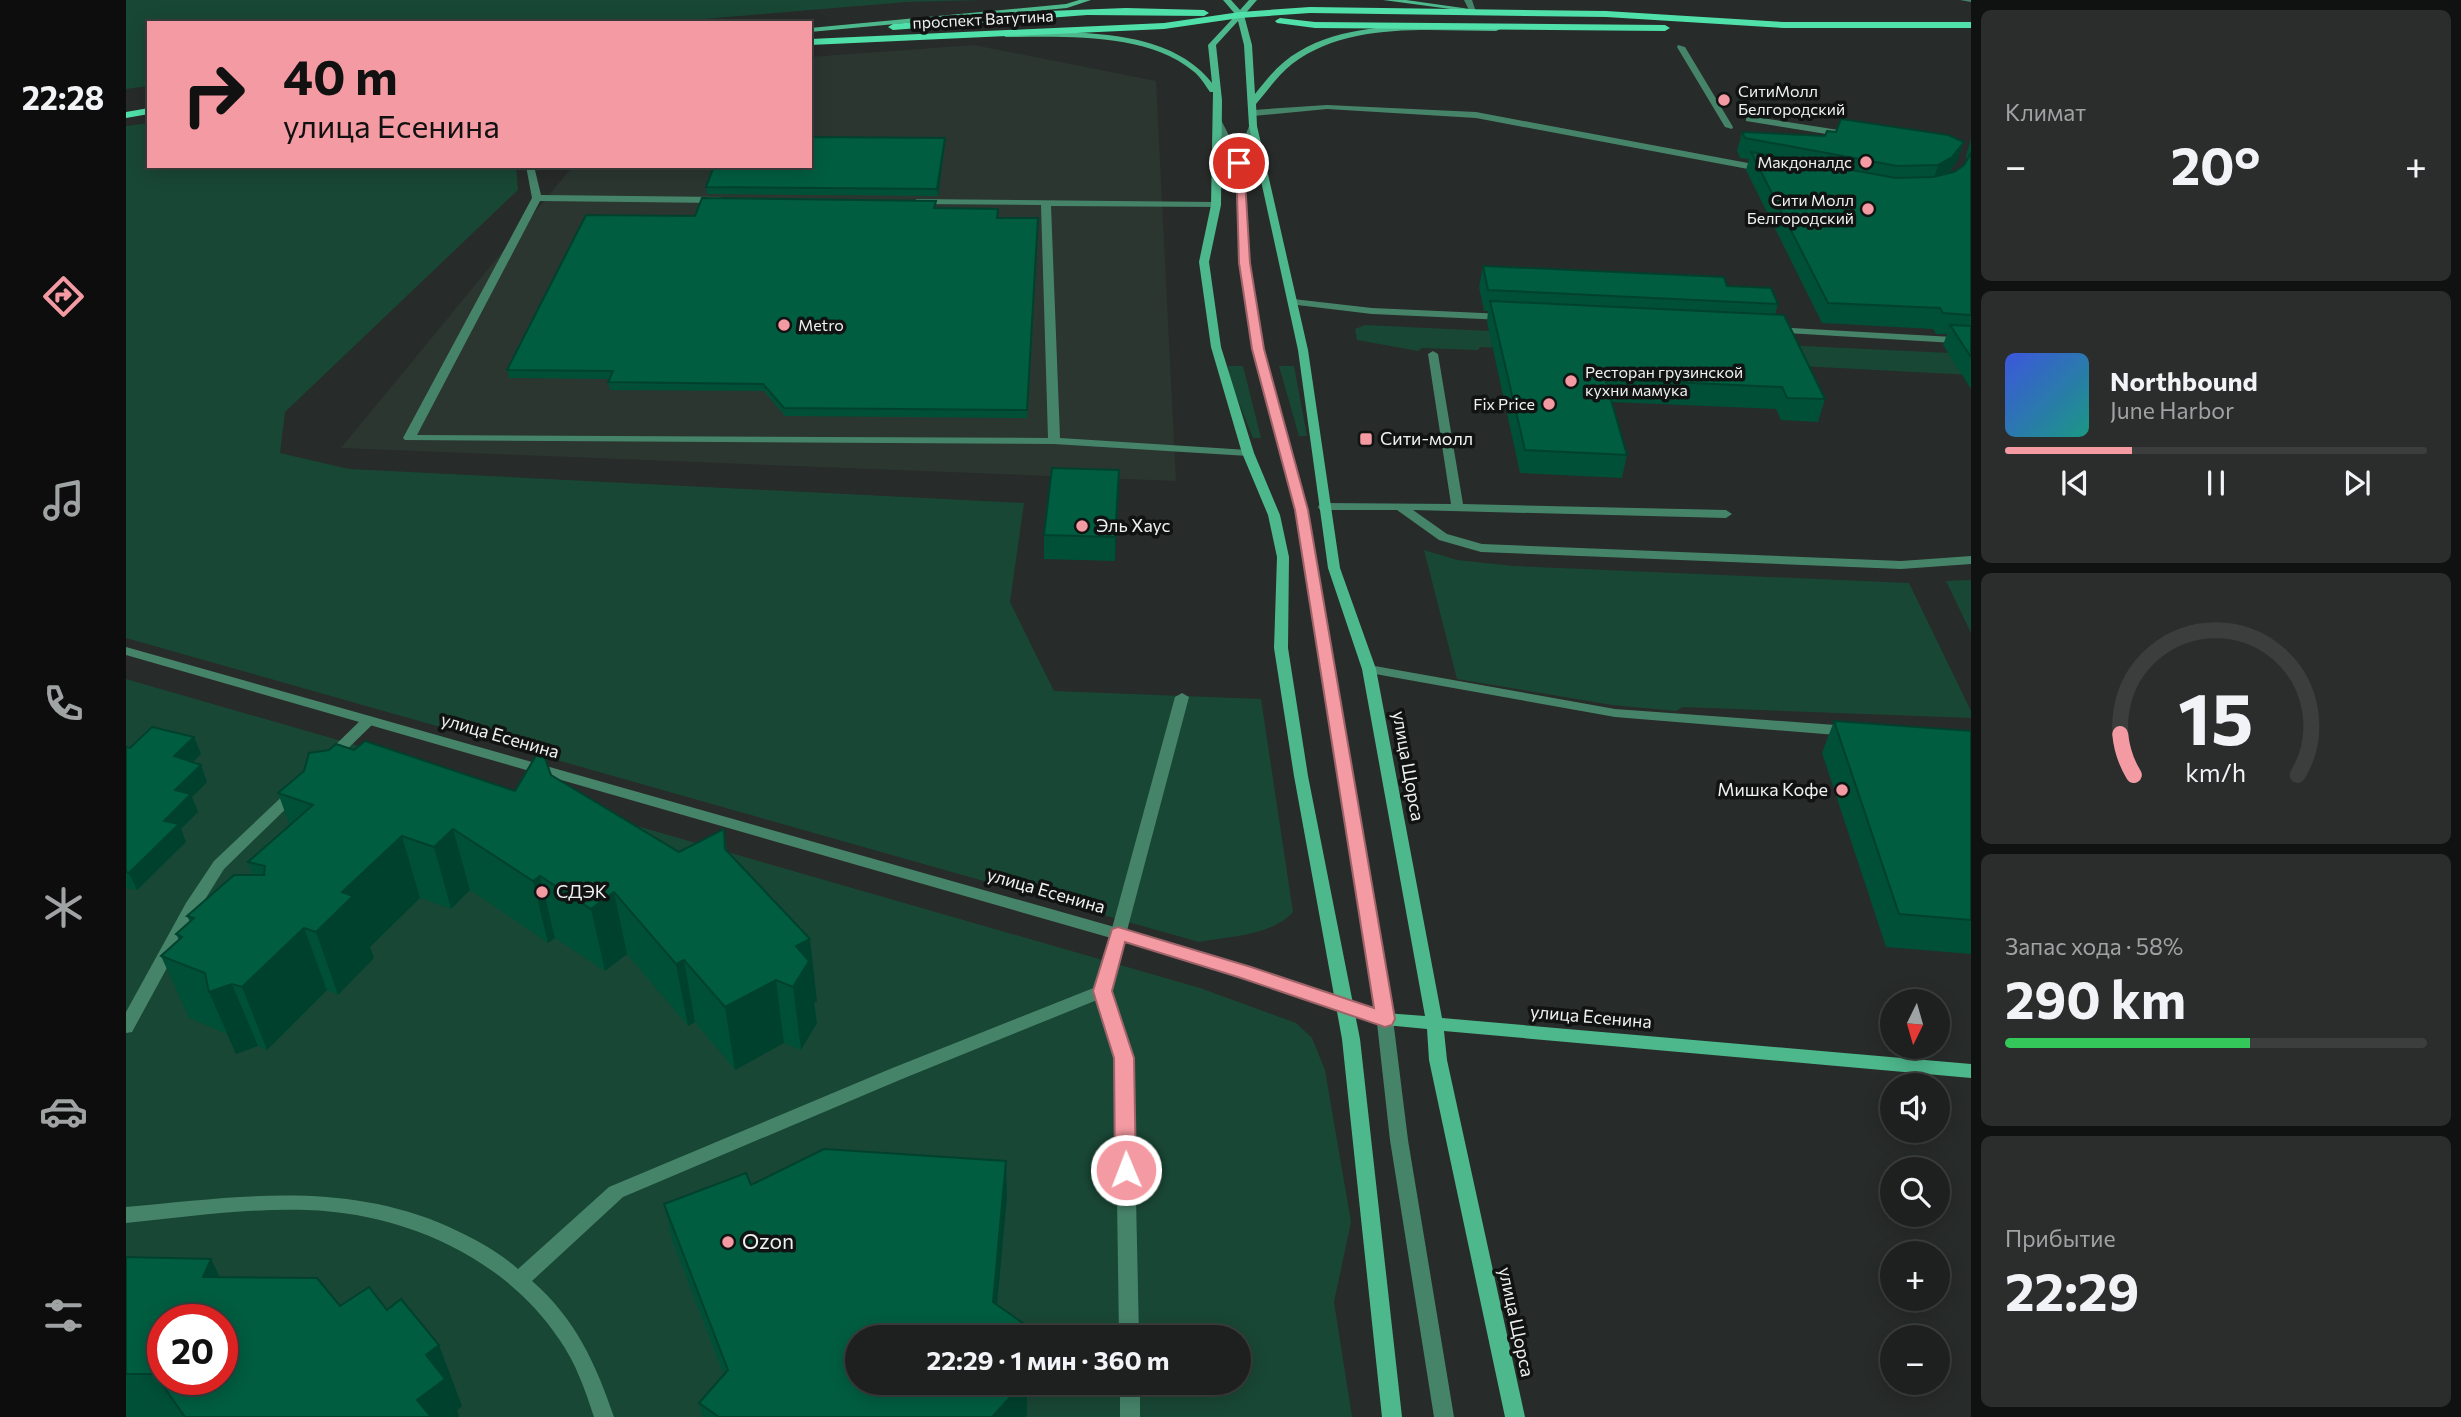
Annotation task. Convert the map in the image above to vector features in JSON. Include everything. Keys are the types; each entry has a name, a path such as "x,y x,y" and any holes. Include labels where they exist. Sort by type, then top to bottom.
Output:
{"main road":[{"path":"812,33 1067,6 1087,0"},
{"path":"1227,0 1240,15 1253,0"},
{"path":"1387,0 1473,10"},
{"name":"проспект Ватутина","path":"812,33 1144,10 1240,15 1315,25 1608,29 1784,25"},
{"name":"проспект Ватутина","path":"812,42 1164,26 1240,15 1310,10 1606,13 1784,25"},
{"name":"улица Щорса","path":"1240,15 1212,45 1218,100 1216,205 1204,262 1216,347 1248,453 1273,515 1283,557 1281,648 1301,776 1346,1007 1392,1417"},
{"name":"улица Щорса","path":"1240,15 1248,46 1253,126 1303,349 1334,568 1369,669 1435,1025 1438,1060 1515,1417"},
{"path":"1784,25 1971,25"},
{"path":"1252,108 1291,60 1314,48 1353,35 1389,30 1608,29"},
{"path":"967,36 1068,35 1155,48 1189,61 1206,77 1218,100"},
{"path":"126,115 147,111"},
{"name":"улица Есенина","path":"1385,1019 1971,1071"}],"street":[{"path":"1468,0 1473,10"},
{"path":"1964,0 1971,0"},
{"path":"1681,47 1729,127"},
{"path":"1252,108 1327,107 1476,115 1772,170"},
{"path":"1749,119 1851,135"},
{"name":"улица Щорса","path":"1218,122 1239,163"},
{"name":"улица Щорса","path":"1253,126 1239,163 1244,263 1258,349 1301,510 1385,1019 1399,1140 1444,1417"},
{"path":"530,168 537,198 409,438 1054,440 1248,453"},
{"path":"537,198 730,200"},
{"path":"909,201 1216,205"},
{"path":"1046,202 1054,440"},
{"path":"1293,302 1372,311 1510,315 1426,309"},
{"path":"1787,321 1766,327 1971,341"},
{"path":"1433,354 1458,508"},
{"path":"1324,507 1399,506 1726,514"},
{"path":"1399,506 1443,537 1480,548 1901,565 1971,560"},
{"name":"улица Есенина","path":"126,651 1118,933 1244,971 1385,1019"},
{"path":"1369,669 1615,712 1863,732"},
{"path":"1129,1325 1124,1058 1103,991 1182,697"},
{"path":"126,1027 192,907 219,865 369,720"},
{"path":"520,1279 616,1192 896,1074 1103,991"},
{"path":"126,1215 279,1202 333,1204 384,1212 431,1227 475,1248 520,1279 564,1329 585,1365 604,1417"},
{"path":"1130,1395 1130,1417"}],"shaded area":[{"path":"974,45 1156,81 1176,481 341,448 571,168 812,168 812,57"}],"green space":[{"path":"126,0 983,0 907,2 679,21 147,21 147,86 126,89"},
{"path":"147,123 147,168 516,168 518,190 285,412 280,453 349,469 1024,503 1010,602 1054,691 1261,699 1293,912 1274,926 1262,930 1199,942 126,638 126,126"},
{"path":"1365,325 1971,354 1971,375 1800,366 1798,362 1480,347 1478,350 1422,348 1418,351 1357,340 1355,329"},
{"path":"1228,366 1243,366 1261,438 1253,438 1230,381"},
{"path":"1279,366 1294,366 1307,436 1299,436"},
{"path":"1424,550 1457,560 1514,566 1909,583 1971,711 1971,718 1683,707 1676,711 1612,705 1457,679"},
{"path":"1971,580 1971,633 1946,581"},
{"path":"126,679 1200,988 1296,1023 1312,1038 1325,1070 1351,1222 1334,1302 1352,1417 126,1417"}],"building":[{"path":"1841,119 1948,135 1964,142 1952,157 1938,165 1897,166 1745,138 1742,132 1825,136 1827,131 1836,132"},
{"path":"812,137 945,138 937,189 706,187 713,168 812,168"},
{"name":"Сити Молл Белгородский","path":"1751,152 1896,178 1933,177 1954,172 1964,165 1971,153 1971,315 1943,313 1940,308 1828,303"},
{"name":"Metro","path":"702,198 936,201 934,208 998,209 997,218 1038,218 1027,410 784,408 763,384 608,382 613,371 507,370 586,215 695,216"},
{"path":"1483,266 1724,277 1727,286 1771,288 1778,304 1488,290"},
{"path":"1490,301 1784,315 1825,399 1787,398 1782,387 1605,379 1627,455 1525,450"},
{"path":"1950,325 1971,326 1971,357"},
{"name":"Эль Хаус","path":"1052,468 1119,470 1115,537 1044,535"},
{"path":"1834,721 1971,731 1971,920 1899,914"},
{"path":"152,727 194,737 174,756 201,765 175,790 191,794 164,821 179,824 129,873 126,872 126,747 130,748"},
{"path":"365,741 515,791 541,747 551,775 679,852 724,829 725,849 810,939 796,946 809,961 793,987 776,980 725,1007 684,960 676,964 614,892 591,909 540,876 533,881 453,829 434,847 402,836 342,892 353,896 316,932 304,928 242,987 232,984 209,992 205,973 161,956 182,937 176,934 194,918 187,916 234,875 264,875 265,866 248,862 313,805 278,793 304,771 309,753 329,750 336,744 354,750"},
{"path":"824,1149 1006,1161 993,1302 1026,1325 845,1325 845,1395 1012,1395 992,1417 719,1417 699,1403 728,1370 664,1204 746,1173 751,1185"},
{"path":"126,1257 211,1259 203,1277 317,1278 340,1306 369,1287 387,1310 401,1299 439,1345 426,1355 445,1379 417,1400 431,1417 185,1417 170,1395 238,1395 238,1304 147,1304 147,1374 126,1374"}],"place":[{"name":"СитиМолл Белгородский","path":"1724,100"},
{"name":"Макдоналдс","path":"1866,162"},
{"name":"Сити Молл Белгородский","path":"1868,209"},
{"name":"Metro","path":"784,325"},
{"name":"Ресторан грузинской кухни мамука","path":"1571,381"},
{"name":"Fix Price","path":"1549,404"},
{"name":"Сити-молл","path":"1366,439"},
{"name":"Эль Хаус","path":"1082,526"},
{"name":"Мишка Кофе","path":"1842,790"},
{"name":"СДЭК","path":"542,892"},
{"name":"Ozon","path":"728,1242"}],"route":[{"path":"1126,1170 1124,1058 1103,991 1118,933 1244,971 1385,1019 1301,510 1258,349 1244,263 1239,163"}]}
